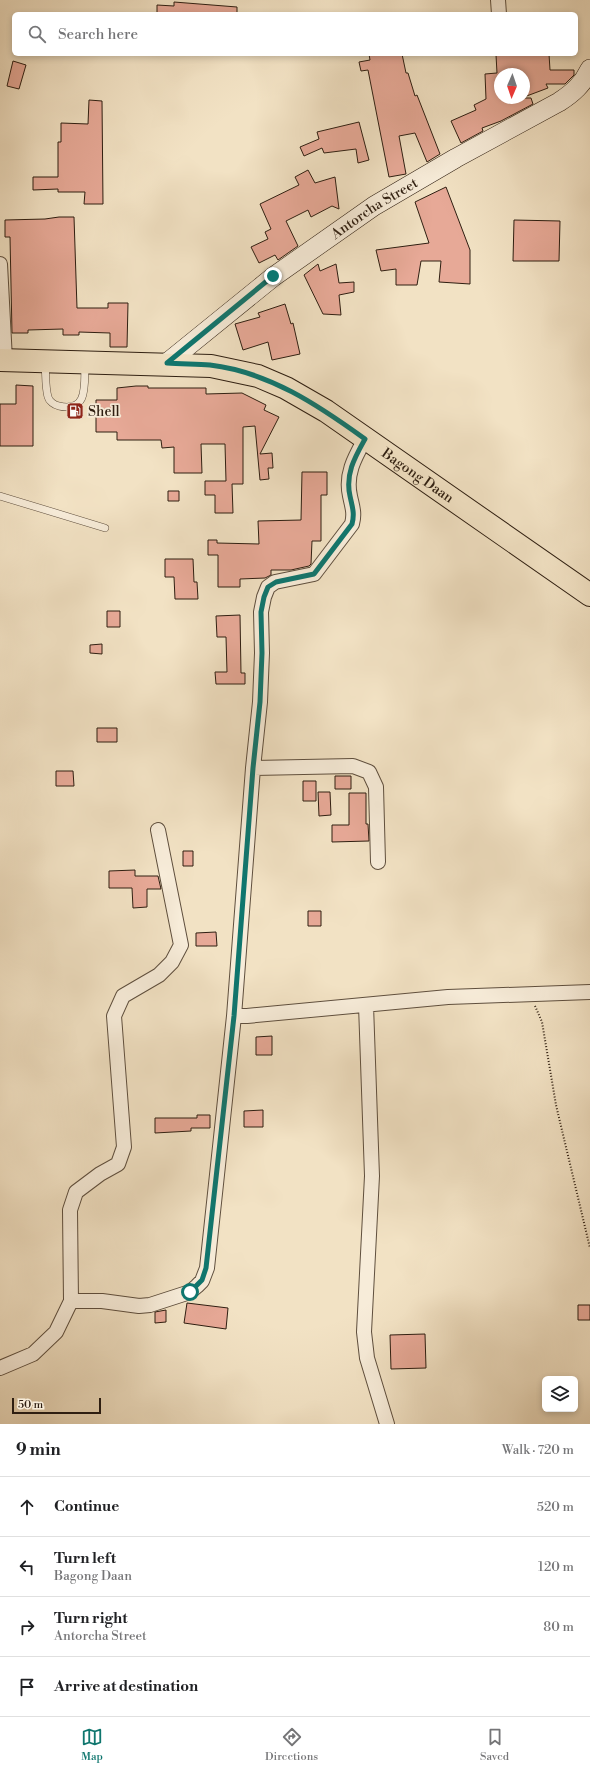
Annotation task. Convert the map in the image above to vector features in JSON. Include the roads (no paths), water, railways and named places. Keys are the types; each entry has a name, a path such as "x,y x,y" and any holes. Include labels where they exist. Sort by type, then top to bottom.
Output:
{"main road":[{"name":"Antorcha Street","path":"167,363 273,276 374,206 456,158 559,102 574,92 586,79 590,69"},
{"name":"Bagong Daan","path":"2,360 167,363 211,366 258,376 286,388 326,410 365,439 590,595"}],"street":[{"path":"498,0 499,12"},
{"path":"0,264 2,360"},
{"path":"72,1302 102,1301 132,1305 150,1305 190,1292 202,1280 206,1268 234,1016 253,768 260,702 262,653 261,612 268,587 276,582 314,574 352,524 354,517 350,495 350,469 365,439"},
{"path":"253,768 353,766 369,772 376,787 378,862"},
{"path":"0,1368 33,1354 56,1332 72,1302 70,1210 76,1192 100,1174 118,1164 124,1147 114,1016 123,996 159,975 172,962 181,945 158,830"},
{"path":"234,1016 366,1006 448,997 590,992"},
{"path":"366,1006 372,1176 364,1332 367,1358 387,1424"}],"lane":[{"path":"45,361 48,397 57,406 67,408 80,404 82,398 85,362"},
{"path":"0,496 105,528"}],"place":[{"name":"Shell","path":"75,411"}]}
